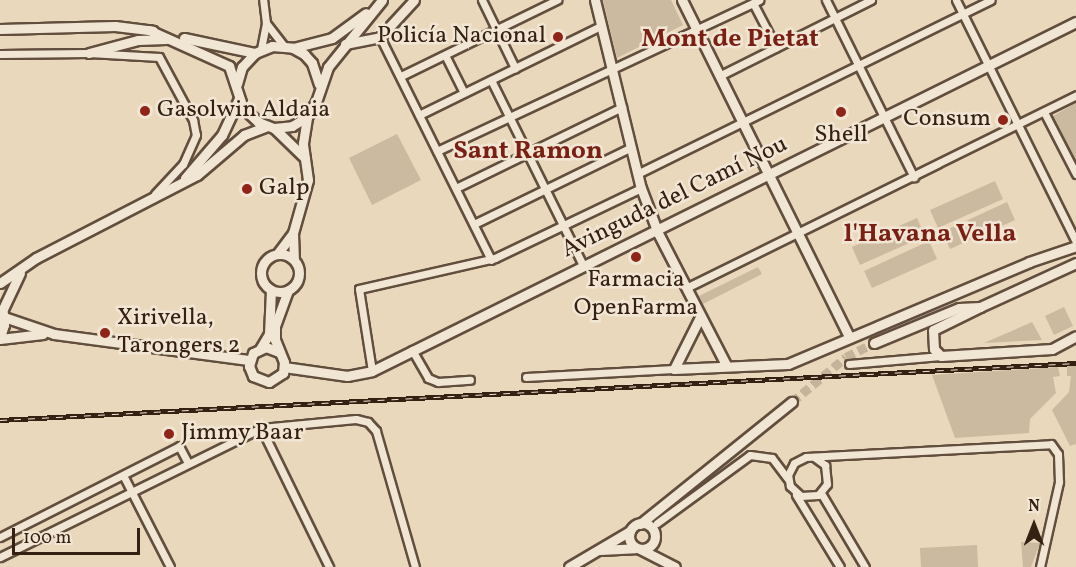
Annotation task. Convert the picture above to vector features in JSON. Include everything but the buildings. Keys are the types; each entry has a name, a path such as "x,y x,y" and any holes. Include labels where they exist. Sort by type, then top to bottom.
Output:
{"street":[{"path":"263,0 266,23 258,51 242,67 237,84 239,99 249,116 271,127 306,160"},
{"path":"271,290 269,334 250,360 250,371 263,382 279,377 284,367 275,326 288,290 299,273 294,259 293,232 308,180 303,143 307,117 316,102 320,85 345,44 382,0"},
{"path":"0,28 115,26 149,30 234,52 258,51 332,38 382,0"},
{"path":"345,44 380,37 414,0"},
{"path":"482,0 516,68"},
{"path":"401,76 557,0"},
{"path":"595,0 641,188 656,229 699,319 726,365"},
{"path":"682,0 850,338"},
{"path":"826,0 914,177"},
{"path":"719,76 871,0"},
{"path":"941,356 931,343 933,330 1076,263 1074,246 1018,125 956,0"},
{"path":"637,174 990,0"},
{"path":"437,151 756,1 776,47"},
{"name":"Avinguda del Camí Nou","path":"284,367 347,376 372,371 1076,22"},
{"path":"266,23 289,47 312,63 320,85"},
{"path":"419,115 601,26"},
{"path":"149,30 221,60 237,84"},
{"path":"380,37 491,260"},
{"path":"89,53 138,40 172,39"},
{"path":"0,54 89,53 159,57 193,120 196,135 183,164 151,198"},
{"path":"445,55 464,93"},
{"path":"491,80 583,265"},
{"path":"686,288 798,235 1076,95"},
{"path":"181,182 222,135 239,99"},
{"path":"456,188 622,107"},
{"path":"1044,112 1076,174"},
{"path":"0,283 26,264 197,175 244,135 271,127 292,126 307,117"},
{"path":"474,224 630,148"},
{"path":"372,371 359,290 480,259 491,260 641,188"},
{"path":"288,290 271,290 262,281 261,269 267,258 278,253 293,232"},
{"path":"526,377 726,365 788,364 1029,262 1074,246"},
{"path":"278,253 294,259"},
{"path":"26,264 6,295 0,338 19,334 54,334 250,360"},
{"path":"936,316 960,293"},
{"path":"874,343 959,308 980,308"},
{"path":"2,312 54,334"},
{"path":"674,369 699,319"},
{"path":"849,364 1052,350 1076,336"},
{"path":"260,349 279,352"},
{"path":"412,350 428,378 438,382 470,380"},
{"path":"570,567 664,508 792,402"},
{"path":"0,557 261,428 356,419 368,422 376,431 416,567"},
{"path":"261,428 328,567"},
{"path":"788,479 794,463 813,457 1050,444 1058,454 1059,482 1040,567"},
{"path":"0,537 179,446 188,463"},
{"path":"655,532 750,455 756,454 772,458 788,479 840,567"},
{"path":"795,493 808,498 821,493 827,484 828,472 813,457"},
{"path":"123,475 170,567"},
{"path":"821,493 865,567"},
{"path":"597,550 648,548 664,508"},
{"path":"640,524 655,532 664,563"},
{"path":"630,531 629,540 637,548 675,567"}],"shaded area":[{"path":"603,0 671,0 683,25 617,58"},
{"path":"1076,103 1076,160 1053,116"},
{"path":"397,134 421,180 372,205 349,158"},
{"path":"995,181 1003,199 938,228 930,210"},
{"path":"1007,202 1015,220 950,249 942,232"},
{"path":"917,218 925,236 860,265 852,247"},
{"path":"929,241 937,259 872,288 864,271"},
{"path":"758,267 762,274 703,304 699,296"},
{"path":"1064,307 1073,326 1054,335 1045,316"},
{"path":"1032,322 1042,340 984,343"},
{"path":"1067,366 1076,366 1076,444 1070,446 1052,410 1069,392 1071,376 1067,376"},
{"path":"1058,367 1060,376 1053,377 1056,393 1030,419 1029,433 955,438 932,375"},
{"path":"1021,542 1040,543 1031,567 1023,567"},
{"path":"977,545 978,567 921,567 920,548"}],"tunnel":[{"path":"792,402 846,357 874,343"}],"railway":[{"path":"0,420 1076,363"}],"place":[{"name":"Policía Nacional","path":"558,37"},
{"name":"Gasolwin Aldaia","path":"145,111"},
{"name":"Shell","path":"841,112"},
{"name":"Consum","path":"1003,120"},
{"name":"Galp","path":"247,189"},
{"name":"Farmacia OpenFarma","path":"636,257"},
{"name":"Xirivella, Tarongers 2","path":"105,333"},
{"name":"Jimmy Baar","path":"169,434"}],"district":[{"name":"Mont de Pietat","path":"730,40"},
{"name":"Sant Ramon","path":"528,152"},
{"name":"l'Havana Vella","path":"930,235"}]}
